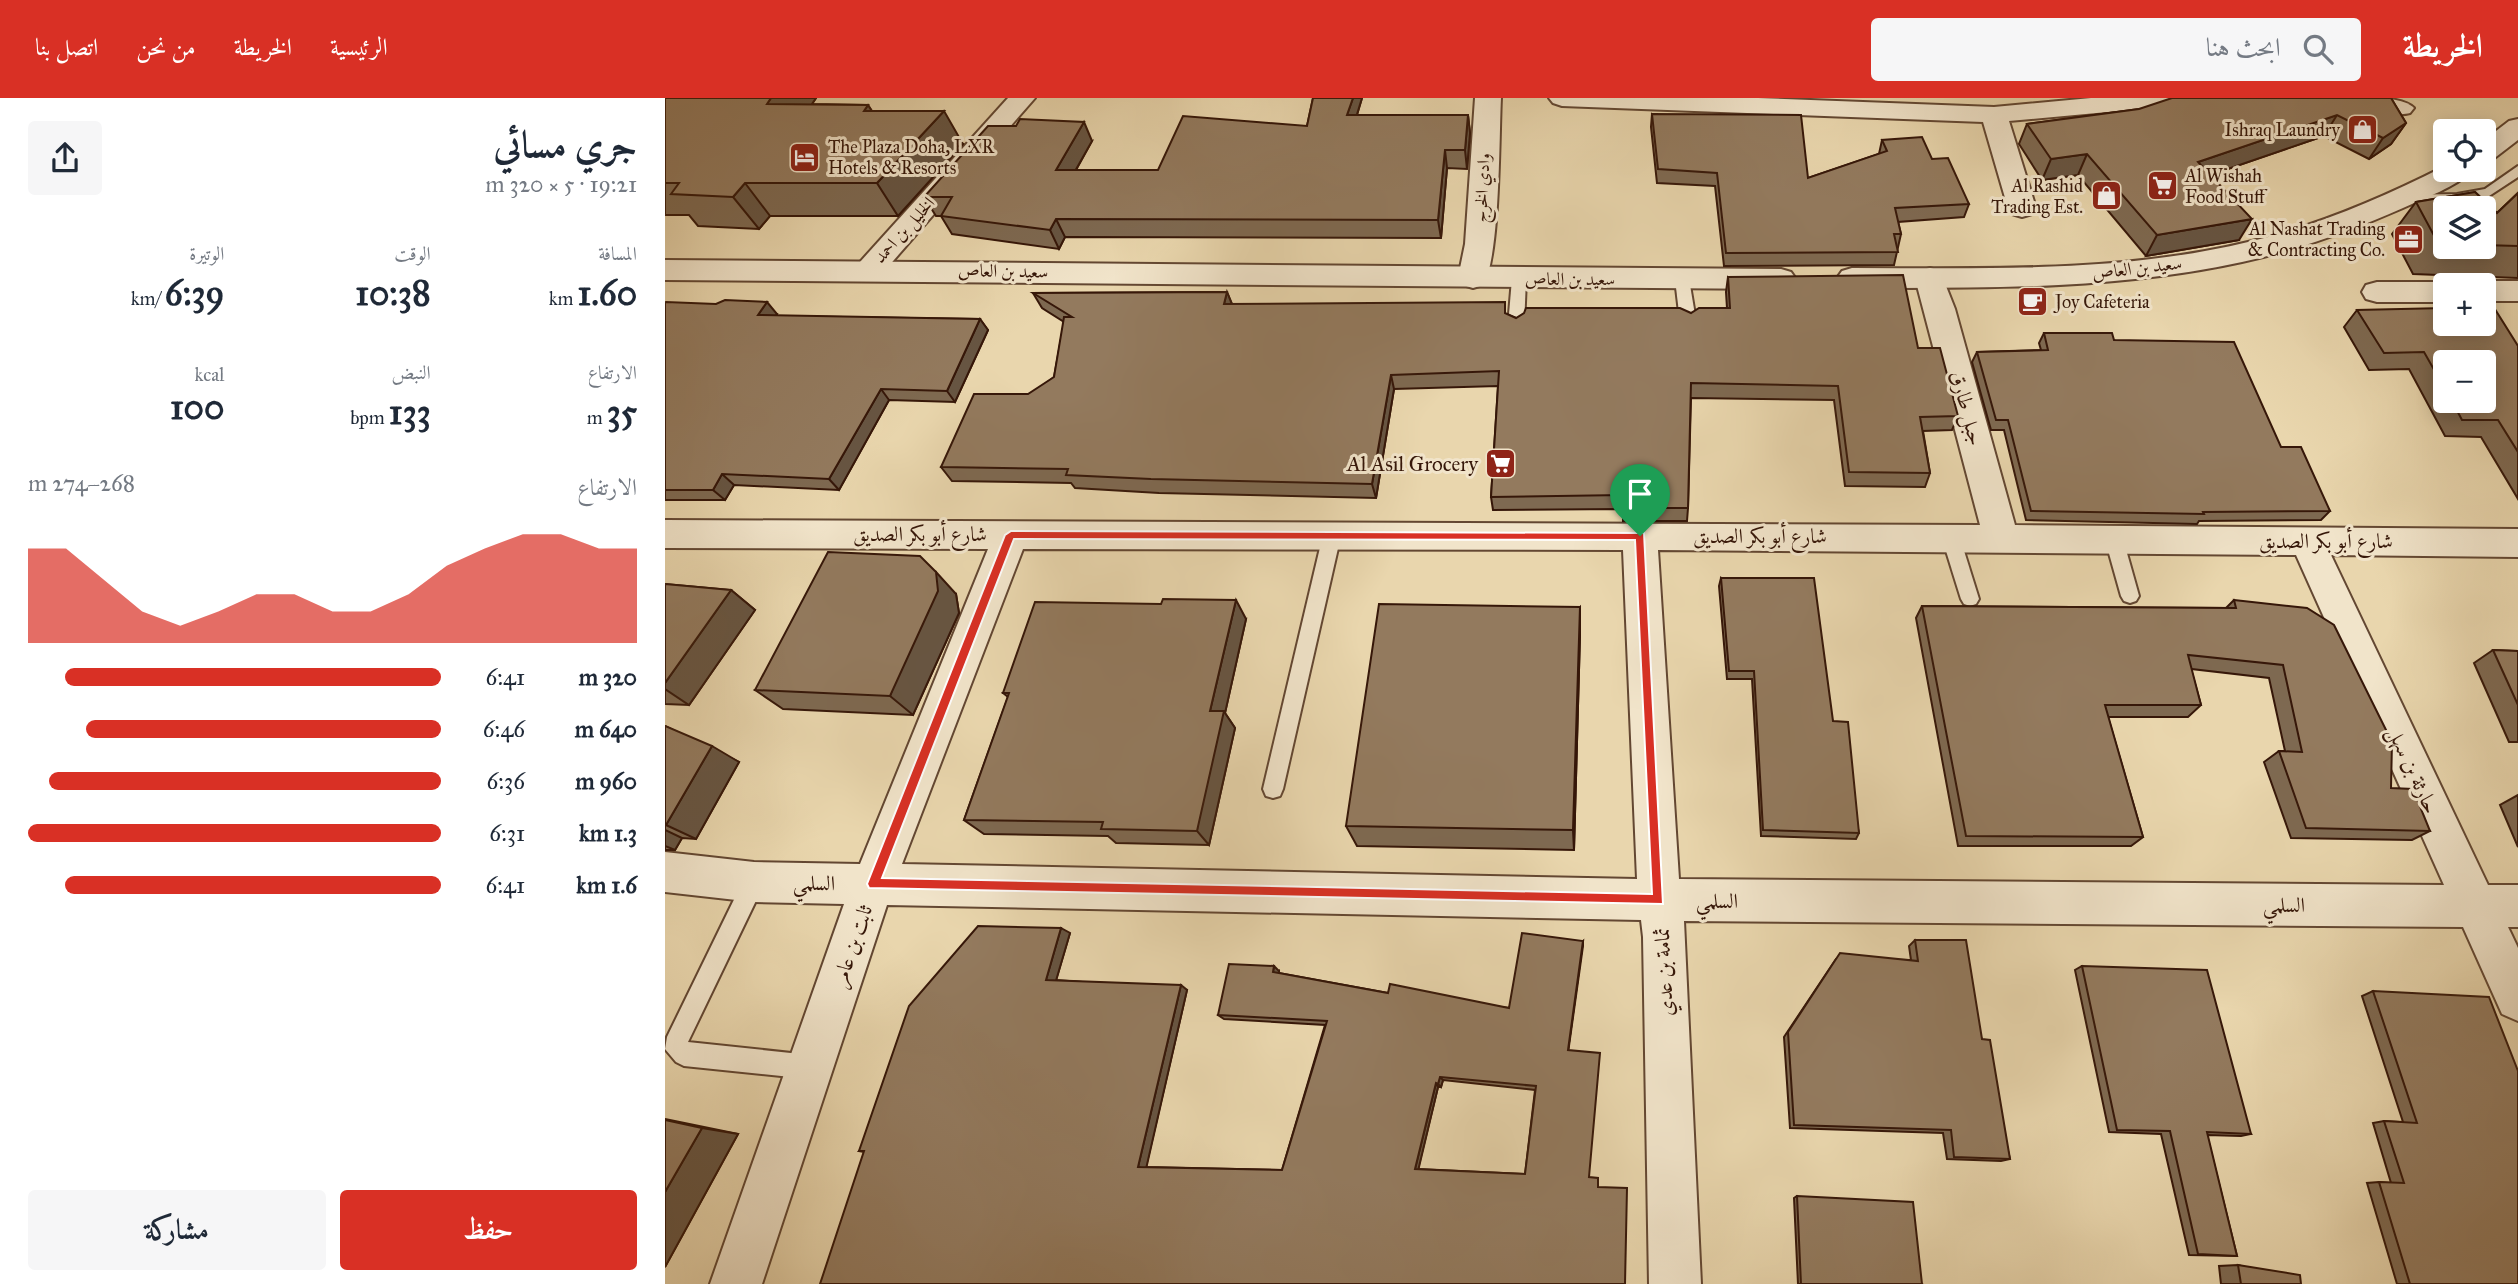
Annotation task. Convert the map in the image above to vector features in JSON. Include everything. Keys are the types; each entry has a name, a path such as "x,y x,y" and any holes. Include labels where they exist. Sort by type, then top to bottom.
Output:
{"street":[{"name":"الخليل بن احمد","path":"870,269 1022,98"},
{"name":"وادي الخرج","path":"1473,278 1479,244 1488,98"},
{"path":"1562,98 1994,115 2036,106 2172,98"},
{"path":"1994,115 2022,208"},
{"path":"2496,144 2518,127"},
{"name":"سعيد بن العاص","path":"665,270 870,269 1519,279 1930,278 2089,274 2215,258 2319,231 2402,199 2435,182"},
{"name":"جبل طارق","path":"1930,278 2001,538"},
{"path":"2496,292 2518,291"},
{"path":"2377,292 2433,292"},
{"name":"شارع أبو بكر الصديق","path":"665,534 1640,536 2518,543"},
{"name":"ثابت بن عامر","path":"736,1284 873,884 1011,535"},
{"name":"ثمامة بن عدي","path":"1640,536 1659,900 1665,937 1675,1284"},
{"name":"حارثة بن سهل","path":"2307,541 2518,998"},
{"name":"السلمي","path":"665,872 754,882 1659,900 2518,906"}],"lane":[{"path":"2402,199 2457,198 2489,192 2518,170"},
{"path":"1516,326 1519,279"},
{"path":"1682,279 1688,321"},
{"path":"1273,789 1332,535"},
{"path":"1951,538 1970,599"},
{"path":"2114,539 2130,596"},
{"path":"754,882 675,1045 678,1051 684,1054 810,1067"}],"building":[{"name":"The Plaza Doha, LXR Hotels & Resorts","path":"665,98 771,98 767,104 868,105 864,111 944,111 877,183 745,183 733,197 671,194 679,183 665,183"},
{"path":"1313,98 1353,98 1347,115 1468,115 1465,150 1445,150 1438,220 1056,219 1050,230 941,216 952,197 924,197 988,126 1016,126 1020,119 1084,122 1056,170 1158,170 1183,116 1307,126"},
{"path":"2172,98 2391,98 2406,123 2383,138 2337,115 2198,162 2252,219 2157,235 2087,154 2051,159 2027,124 2139,109"},
{"path":"1652,114 1801,115 1808,178 1887,151 1882,140 1922,137 1932,159 1948,158 1969,204 1895,208 1901,234 1894,234 1898,252 1726,253 1717,173 1658,169"},
{"path":"2475,192 2479,196 2451,196"},
{"path":"2518,193 2518,246 2496,245 2496,212"},
{"path":"2433,199 2433,234 2416,202"},
{"path":"1903,275 1918,348 1940,348 1958,416 1920,417 1930,473 1849,472 1838,386 1691,383 1688,508 1623,508 1623,495 1491,497 1499,371 1391,375 1372,484 1151,479 1066,475 1068,469 941,467 974,394 1028,394 1054,377 1064,317 1072,317 1033,293 1227,292 1224,304 1505,302 1505,313 1516,318 1524,313 1526,308 1680,308 1691,313 1699,308 1730,308 1728,277"},
{"path":"725,300 767,302 758,315 980,319 947,391 881,389 829,479 722,474 713,490 665,490 665,303 716,304"},
{"path":"2433,308 2433,336 2496,336 2496,311 2518,346 2518,452 2498,420 2462,420 2458,413 2496,413 2496,350 2433,350 2433,368 2424,352 2384,353 2357,310"},
{"path":"2044,333 2112,333 2114,340 2234,342 2281,447 2301,447 2330,511 2203,512 2204,514 2031,511 2008,420 1996,420 1977,352 2048,350"},
{"path":"828,552 920,556 936,572 938,591 890,696 755,690"},
{"path":"1721,578 1814,578 1833,721 1848,722 1859,833 1763,830 1754,671 1729,671"},
{"path":"665,584 731,590 665,683"},
{"path":"1163,599 1236,600 1210,711 1224,711 1197,831 1101,829 1103,822 964,820 1009,693 1003,693 1035,602 1161,604"},
{"path":"2234,600 2307,608 2334,625 2392,742 2391,788 2413,789 2430,831 2306,828 2279,751 2302,752 2283,665 2188,655 2201,705 2105,705 2143,837 1966,836 1922,606 2236,608"},
{"path":"1379,604 1580,607 1573,830 1346,826"},
{"path":"2493,650 2518,651 2518,705"},
{"path":"665,726 712,746 666,825 665,825"},
{"path":"978,926 1061,928 1046,980 1181,985 1138,1167 1282,1170 1327,1021 1218,1015 1229,964 1274,966 1273,972 1388,993 1390,984 1509,1008 1522,933 1583,941 1568,1050 1600,1053 1589,1177 1598,1178 1598,1187 1627,1188 1625,1284 820,1284 864,1151 859,1151 909,1006","holes":["1440,1077 1536,1086 1525,1174 1415,1169 1436,1083 1438,1084"]},
{"path":"1915,940 1966,940 1982,1039 1990,1040 2010,1159 1954,1157 1951,1130 1794,1125 1788,1032 1840,953 1918,961"},
{"path":"2082,966 2207,970 2251,1134 2207,1132 2237,1256 2198,1254 2170,1131 2117,1130"},
{"path":"2373,991 2489,997 2518,1071 2518,1284 2410,1284 2379,1182 2404,1183 2384,1121 2417,1123"},
{"path":"665,1120 702,1128 665,1192"},
{"path":"1797,1196 1913,1202 1922,1284 1801,1284"},
{"path":"2238,1265 2300,1275 2301,1284 2241,1284"}],"place":[{"name":"Ishraq Laundry","path":"2363,130"},
{"name":"The Plaza Doha, LXR Hotels & Resorts","path":"805,157"},
{"name":"Al Wishah Food Stuff","path":"2162,186"},
{"name":"Al Rashid Trading Est.","path":"2106,196"},
{"name":"Al Nashat Trading & Contracting Co.","path":"2408,239"},
{"name":"Joy Cafeteria","path":"2032,302"},
{"name":"Al Asil Grocery","path":"1501,464"}],"route":[{"path":"1011,535 1640,536 1659,900 873,884 1011,535"}]}
